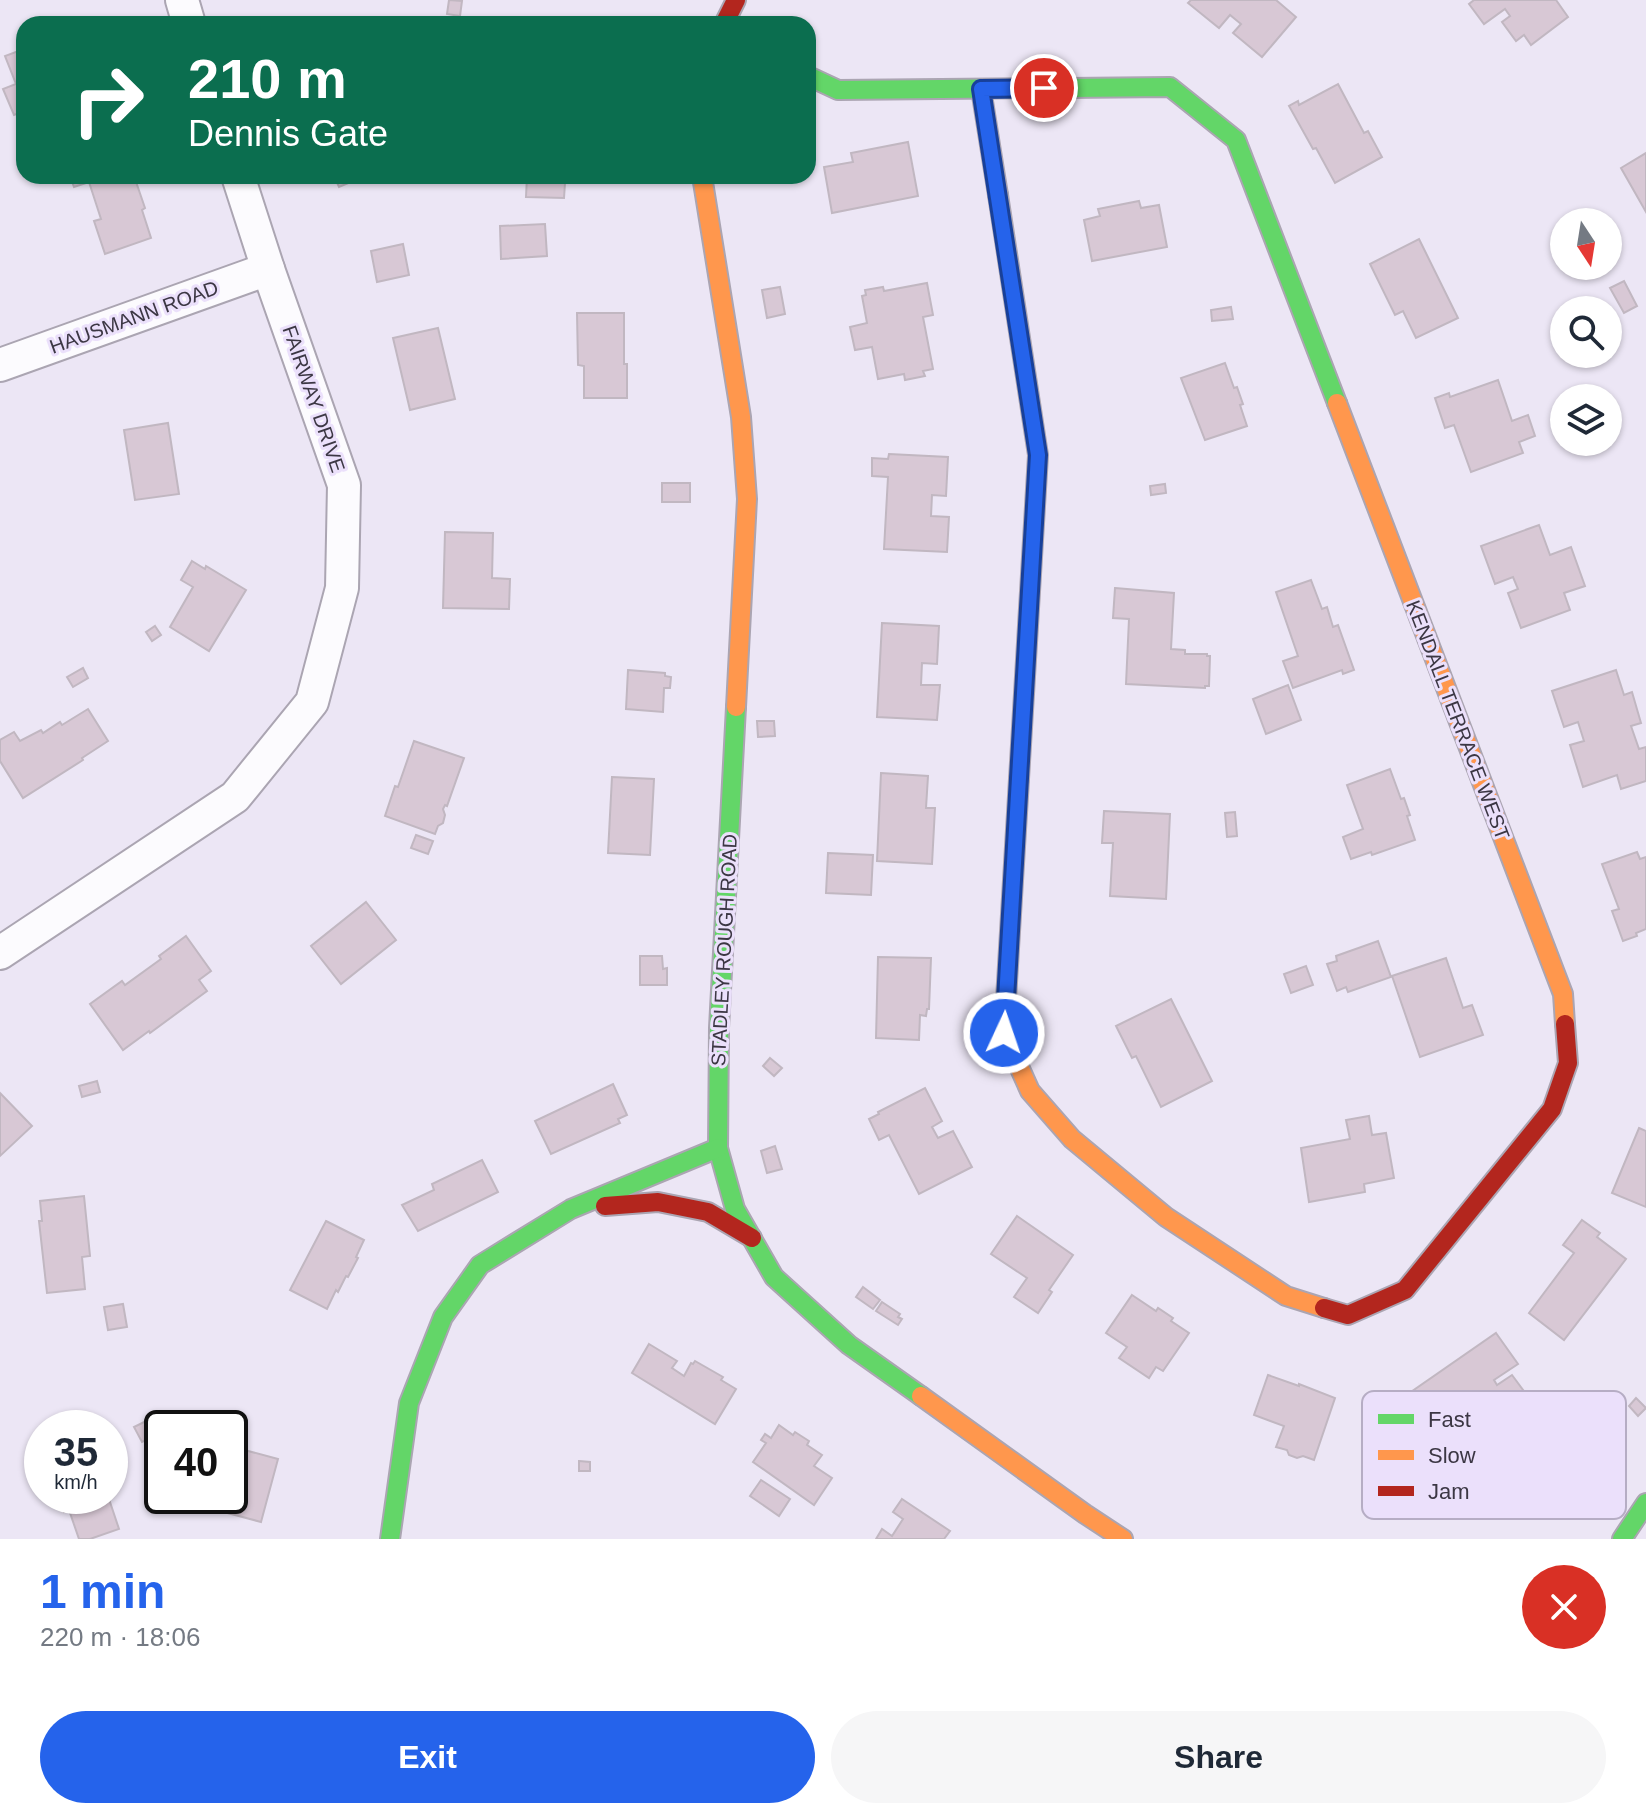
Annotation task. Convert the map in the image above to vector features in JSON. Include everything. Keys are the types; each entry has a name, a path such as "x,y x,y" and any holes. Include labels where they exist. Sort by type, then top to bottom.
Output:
{"street":[{"path":"816,80 838,90 981,89"},
{"name":"KENDALL TERRACE WEST","path":"1170,87 1236,140 1563,994 1568,1063 1552,1109 1405,1290 1348,1315 1286,1296 1166,1217 1072,1139 1030,1091 1004,1033 1038,455 981,89 1170,87"},
{"name":"FAIRWAY DRIVE","path":"0,953 235,797 312,702 342,588 344,485 241,184"},
{"name":"STADLEY ROUGH ROAD","path":"703,184 741,417 747,499 719,1028 718,1148 735,1209 774,1277 849,1345 1123,1539"},
{"name":"HAUSMANN ROAD","path":"0,365 268,269"},
{"path":"390,1539 409,1403 443,1317 480,1265 571,1209 718,1148"},
{"path":"571,1209 658,1202 708,1212 752,1238"},
{"path":"1622,1539 1646,1503"}],"building":[{"path":"449,0 462,1 460,16 447,14"},
{"path":"1191,0 1276,0 1296,17 1262,57 1233,33 1241,24 1230,15 1219,28 1188,3"},
{"path":"1474,0 1556,0 1568,17 1531,45 1524,35 1516,41 1502,22 1510,16 1505,9 1484,24 1469,4"},
{"path":"16,52 16,84 5,56"},
{"path":"16,84 16,114 14,115 3,89"},
{"path":"1338,84 1364,133 1368,131 1382,157 1335,183 1289,106 1298,101 1299,105"},
{"path":"908,142 918,196 832,213 824,167 853,162 851,153"},
{"path":"1646,153 1646,212 1621,168"},
{"path":"90,184 137,184 151,238 105,254 94,221 101,219"},
{"path":"527,184 565,184 564,198 526,197"},
{"path":"1139,201 1141,208 1159,205 1167,247 1092,261 1084,220 1100,216 1098,209"},
{"path":"545,224 547,256 501,259 500,226"},
{"path":"1419,239 1458,318 1416,338 1403,311 1395,315 1370,264"},
{"path":"403,244 409,275 377,282 371,251"},
{"path":"1624,281 1637,306 1624,313 1622,296 1614,296 1610,288"},
{"path":"927,283 933,315 923,317 933,369 923,371 925,376 905,380 904,374 878,379 872,347 855,350 850,327 867,323 862,296 866,295 865,290 883,287 884,291"},
{"path":"780,287 785,314 767,318 762,290"},
{"path":"1231,307 1233,319 1212,321 1211,310"},
{"path":"577,313 624,313 627,398 584,398 584,366 578,365"},
{"path":"438,328 455,399 410,410 393,338"},
{"path":"1225,363 1243,404 1240,405 1247,426 1205,440 1181,378"},
{"path":"1498,380 1512,421 1528,415 1535,436 1519,442 1523,453 1471,472 1454,425 1445,428 1435,398 1449,393 1450,397"},
{"path":"168,423 179,494 135,500 124,430"},
{"path":"889,454 948,457 946,496 932,495 931,516 949,517 947,552 884,549 888,477 872,476 872,458 888,459"},
{"path":"662,483 690,483 690,502 662,502"},
{"path":"1165,484 1166,493 1151,495 1150,486"},
{"path":"1539,525 1550,555 1571,547 1585,586 1564,593 1570,610 1521,628 1508,593 1518,589 1513,577 1495,584 1481,546"},
{"path":"445,532 493,533 492,578 510,579 509,609 443,608"},
{"path":"192,561 246,590 209,651 170,627 193,587 181,580"},
{"path":"1311,580 1322,609 1327,607 1333,627 1338,625 1354,670 1343,674 1342,670 1293,688 1283,661 1298,656 1276,592"},
{"path":"1115,588 1174,593 1171,649 1185,650 1185,654 1210,656 1209,686 1126,684 1129,619 1113,618"},
{"path":"882,623 939,626 937,664 922,663 921,685 940,685 937,720 877,717"},
{"path":"155,626 161,635 152,641 146,632"},
{"path":"83,668 88,678 73,687 67,677"},
{"path":"628,670 665,673 665,676 671,677 670,688 664,688 663,712 626,709"},
{"path":"1616,670 1624,695 1632,692 1641,723 1631,726 1639,749 1646,747 1646,781 1621,789 1617,775 1583,787 1570,745 1584,741 1578,722 1564,727 1552,691"},
{"path":"1288,685 1301,720 1266,734 1253,699"},
{"path":"88,709 108,741 23,798 0,761 0,740 14,732 20,741 41,730 43,733"},
{"path":"757,721 774,721 775,736 758,737"},
{"path":"414,741 464,758 447,806 443,809 443,823 435,834 385,816"},
{"path":"1390,769 1410,815 1407,816 1415,840 1351,859 1343,837 1363,829 1347,785"},
{"path":"881,773 928,776 926,808 935,808 932,864 877,861"},
{"path":"612,777 654,779 650,855 608,853"},
{"path":"1104,811 1170,814 1166,899 1110,896 1113,843 1102,843"},
{"path":"1235,812 1237,836 1227,837 1225,813"},
{"path":"416,835 433,841 428,854 411,848"},
{"path":"1637,852 1640,859 1646,857 1646,929 1623,941 1612,911 1619,909 1602,864"},
{"path":"828,853 873,855 871,895 826,893"},
{"path":"366,902 396,940 341,984 311,946"},
{"path":"186,936 211,971 199,980 207,991 123,1050 90,1004 122,981 125,985"},
{"path":"1378,941 1391,977 1348,992 1346,987 1337,991 1327,964 1337,961 1336,956"},
{"path":"640,956 662,956 663,969 667,968 667,985 640,985"},
{"path":"878,957 931,958 929,1009 926,1016 920,1015 919,1040 876,1038"},
{"path":"1446,958 1463,1008 1472,1005 1483,1035 1420,1057 1392,976"},
{"path":"1306,966 1313,985 1291,993 1284,974"},
{"path":"1171,999 1212,1081 1161,1107 1136,1056 1132,1058 1116,1026"},
{"path":"770,1058 782,1068 774,1076 763,1066"},
{"path":"97,1081 100,1092 82,1097 79,1086"},
{"path":"613,1084 627,1115 618,1119 620,1123 551,1154 535,1121"},
{"path":"925,1088 942,1121 932,1127 938,1138 953,1131 972,1167 919,1194 889,1135 879,1140 869,1119"},
{"path":"0,1093 32,1126 0,1156"},
{"path":"1369,1116 1372,1135 1386,1133 1394,1178 1364,1184 1365,1192 1309,1202 1301,1148 1350,1139 1346,1120"},
{"path":"1639,1128 1646,1131 1646,1207 1612,1193"},
{"path":"775,1146 782,1169 767,1173 761,1151"},
{"path":"482,1160 498,1192 418,1231 402,1205 434,1190 432,1184"},
{"path":"84,1196 90,1256 82,1257 85,1289 47,1293 39,1221 42,1221 40,1201"},
{"path":"1017,1216 1073,1255 1049,1290 1052,1292 1038,1313 1014,1297 1027,1278 991,1254"},
{"path":"1582,1220 1600,1233 1597,1237 1626,1259 1564,1340 1529,1313 1574,1253 1563,1245"},
{"path":"326,1221 364,1240 348,1277 338,1292 336,1290 327,1309 290,1290"},
{"path":"863,1287 880,1300 873,1309 856,1297"},
{"path":"1132,1295 1173,1318 1171,1321 1189,1333 1163,1371 1156,1367 1149,1378 1119,1358 1127,1347 1106,1333"},
{"path":"882,1302 900,1314 898,1317 902,1319 898,1325 876,1311"},
{"path":"123,1304 127,1327 108,1330 104,1307"},
{"path":"1496,1333 1518,1364 1494,1380 1497,1385 1512,1375 1524,1391 1412,1391"},
{"path":"649,1344 677,1361 672,1368 684,1376 695,1361 723,1377 721,1380 736,1389 715,1424 632,1373"},
{"path":"1268,1375 1335,1398 1314,1460 1303,1456 1297,1458 1289,1455 1287,1450 1276,1447 1284,1426 1254,1415"},
{"path":"1636,1398 1646,1408 1638,1416 1629,1406"},
{"path":"144,1422 144,1441 142,1442 134,1427"},
{"path":"779,1425 809,1441 807,1445 822,1455 814,1466 832,1478 814,1505 753,1462 766,1443 761,1440 765,1434 771,1438"},
{"path":"248,1451 278,1459 261,1522 231,1514 248,1514"},
{"path":"579,1461 590,1462 590,1471 579,1471"},
{"path":"761,1480 790,1499 779,1516 750,1496"},
{"path":"902,1499 950,1531 944,1539 876,1539 882,1529 892,1536 903,1519 893,1512"},
{"path":"70,1514 114,1514 119,1529 90,1539 79,1539"}],"traffic: fast":[{"path":"816,80 838,90 1170,87 1236,140 1337,403"},
{"path":"998,195 1038,455 1019,779"},
{"path":"736,707 719,1028 718,1148 735,1209 774,1277 849,1345 921,1396"},
{"path":"390,1539 409,1403 443,1317 480,1265 571,1209 718,1148"},
{"path":"1622,1539 1646,1503"}],"traffic: slow":[{"path":"981,89 998,195"},
{"path":"703,184 741,417 747,499 736,707"},
{"path":"1337,403 1563,994 1565,1024"},
{"path":"1019,779 1004,1033 1030,1091 1072,1139 1166,1217 1286,1296 1324,1308"},
{"path":"921,1396 1123,1539"}],"traffic: jam":[{"path":"728,16 736,0"},
{"path":"1324,1308 1348,1315 1405,1290 1552,1109 1568,1063 1565,1024"},
{"path":"605,1206 658,1202 708,1212 752,1238"}],"route":[{"path":"1004,1033 1038,455 981,89 1044,88"}]}
